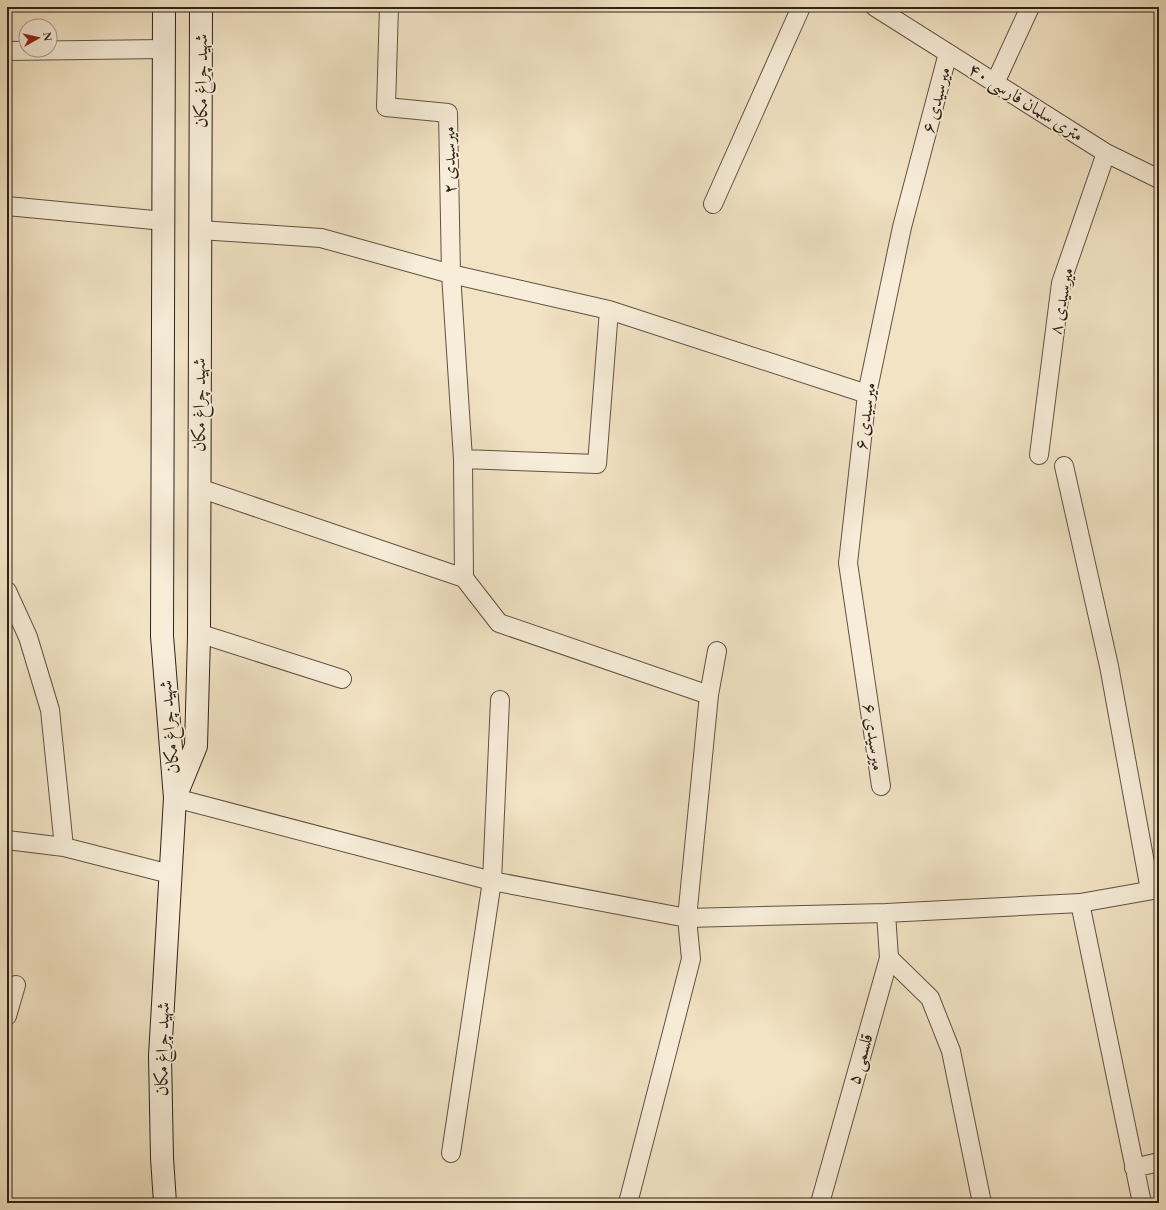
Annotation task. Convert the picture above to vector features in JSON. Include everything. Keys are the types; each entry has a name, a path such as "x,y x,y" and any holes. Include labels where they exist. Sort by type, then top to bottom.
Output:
{"street":[{"name":"شهید چراغ مکان","path":"164,7 162,636 175,798 160,1056 162,1158 165,1203"},
{"name":"شهید چراغ مکان","path":"175,798 196,746 199,488 201,7"},
{"name":"میرسیدی ۲","path":"389,7 386,107 448,113 452,274"},
{"path":"713,204 802,7"},
{"name":"۴۰ متری سلمان فارسی","path":"875,7 1106,153 1159,179"},
{"path":"995,83 1030,7"},
{"path":"7,51 164,49"},
{"name":"میرسیدی ۶","path":"881,786 848,563 867,394 902,227 948,53"},
{"name":"میرسیدی ۸","path":"1039,455 1061,283 1106,153"},
{"path":"7,206 164,221"},
{"path":"200,230 321,238 452,274 608,310 867,394"},
{"path":"452,274 463,459 464,578"},
{"path":"463,459 597,464 608,310"},
{"path":"175,798 492,881 686,918 886,912 1080,903 1155,890 1109,666 1064,466"},
{"path":"199,488 464,578 499,623 709,695"},
{"path":"7,591 28,637 50,710 64,847"},
{"path":"198,633 342,679"},
{"path":"628,1203 691,959 686,918 709,695 717,651"},
{"path":"451,1152 492,881 500,700"},
{"path":"7,840 64,847 170,874"},
{"path":"1080,903 1142,1203"},
{"name":"قلسمی ۵","path":"820,1203 889,958 886,912"},
{"path":"889,958 930,998 951,1051 982,1203"},
{"path":"7,1016 16,985"},
{"path":"1134,1168 1159,1162"}]}
